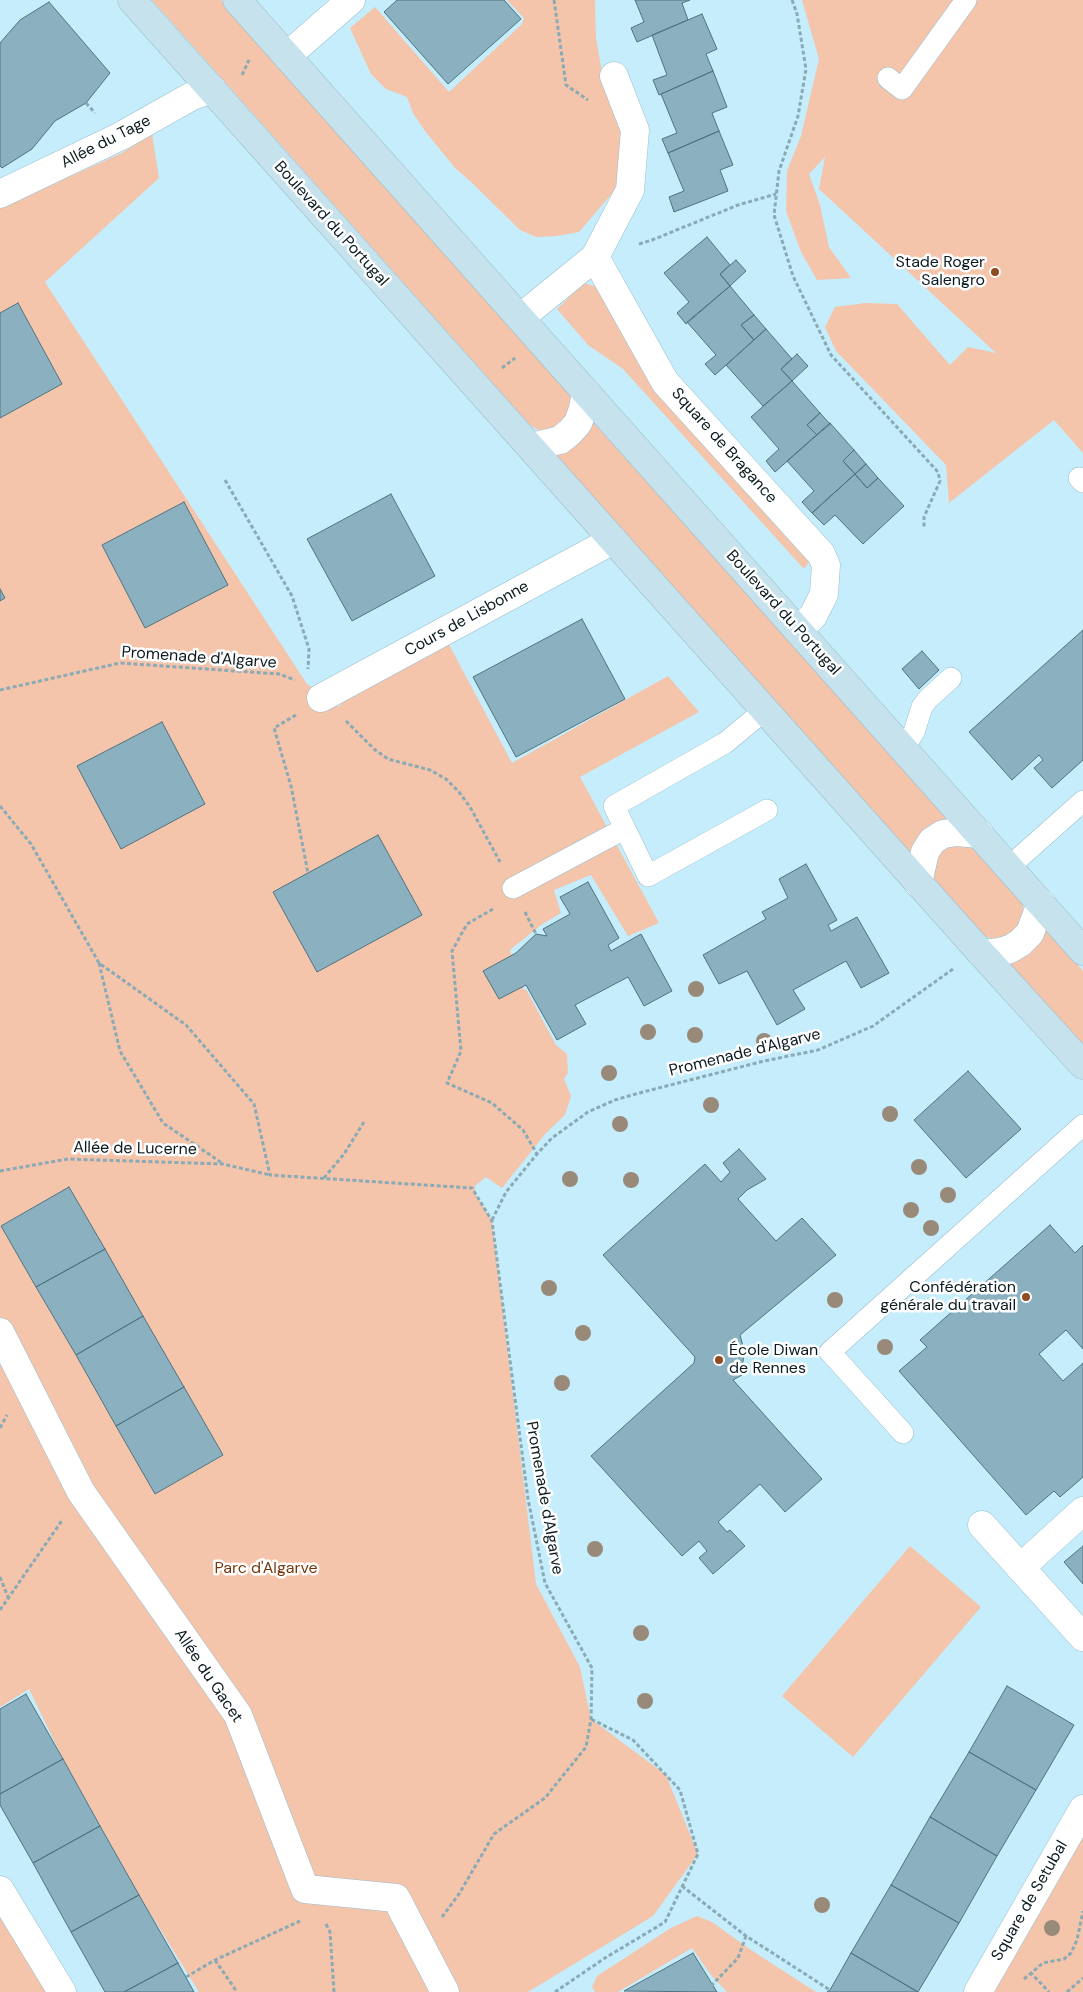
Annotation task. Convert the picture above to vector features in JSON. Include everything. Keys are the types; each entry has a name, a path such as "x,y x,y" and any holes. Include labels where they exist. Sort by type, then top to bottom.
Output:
{"street":[{"name":"Boulevard du Portugal","path":"132,0 918,883 1083,1065"},
{"name":"Boulevard du Portugal","path":"237,0 1083,951"},
{"path":"288,56 351,0"},
{"path":"520,318 595,257 630,190 635,130 614,76"},
{"name":"Allée du Tage","path":"0,194 121,136 192,96 216,94"},
{"name":"Square de Bragance","path":"595,257 665,382 821,554 826,565 824,594 813,616 798,630"},
{"path":"531,447 560,440 570,432 578,423 583,410 586,392"},
{"name":"Cours de Lisbonne","path":"314,691 613,540"},
{"path":"918,883 924,852 932,841 943,834 957,832 980,834"},
{"path":"982,954 1000,952 1020,943 1030,933 1041,903"},
{"name":"Allée du Gacet","path":"0,1332 81,1492 238,1715 304,1889 326,1901 396,1898 445,1992"},
{"path":"1020,1568 1083,1511"},
{"path":"982,1525 1083,1637"},
{"name":"Square de Setubal","path":"978,1992 1083,1809"},
{"path":"0,1890 62,1992"}],"lane":[{"path":"888,78 902,89 966,0"},
{"path":"904,748 914,732 922,707 951,678"},
{"path":"764,710 725,743 614,806 648,876 767,810"},
{"path":"1009,867 1083,801"},
{"path":"513,888 624,828"},
{"path":"903,1433 830,1352 1083,1125"}],"path":[{"path":"792,0 797,14 806,69 798,116 779,171 774,215 792,276 830,355 938,472 940,481 924,517 924,527"},
{"path":"216,94 238,85 256,44 267,33"},
{"path":"595,257 652,240 738,205 776,194"},
{"path":"225,480 292,596 309,649 314,691 274,728 291,786 308,873"},
{"name":"Promenade d'Algarve","path":"0,690 120,663 279,674 314,691 374,749 388,759 430,770 446,779 460,792 470,807 513,888"},
{"path":"0,806 31,844 99,963 120,1051 163,1123 223,1164"},
{"path":"500,905 467,924 452,952 461,1051 447,1083 492,1103 523,1130 537,1154"},
{"name":"Promenade d'Algarve","path":"492,1221 506,1192 537,1154 552,1138 588,1112 615,1100 764,1061 818,1050 873,1026 962,963 982,954"},
{"path":"99,963 186,1025 254,1104 270,1175"},
{"path":"324,1178 344,1154 364,1122"},
{"name":"Allée de Lucerne","path":"0,1171 68,1159 223,1164 270,1175"},
{"name":"Promenade d'Algarve","path":"270,1175 472,1188 492,1221 528,1499 545,1583 592,1668 591,1719 586,1747 545,1798 494,1834 459,1894 420,1946"},
{"path":"0,1610 81,1492"},
{"path":"0,1577 8,1598"},
{"path":"555,1992 605,1958 665,1922 698,1854 680,1790 633,1740 591,1719"},
{"path":"682,1886 746,1936 830,1990"},
{"path":"186,1977 326,1901 334,1992"},
{"path":"1019,1983 1043,1962 1064,1960 1071,1953 1077,1940 1083,1911"},
{"path":"711,1986 738,1958 746,1936"},
{"path":"215,1960 237,1992"},
{"path":"1067,1992 1083,1978"}],"green space":[{"path":"152,0 221,0 570,395 574,408 560,428 540,431 530,425"},
{"path":"507,0 595,0 596,38 601,67 623,134 621,183 579,232 536,237 520,230 455,168 425,131 413,113 407,97 386,89 371,74 350,28 375,7 449,92 522,24 524,18"},
{"name":"Stade Roger Salengro","path":"802,0 1083,0 1083,453 1054,420 949,503 946,465 836,351 825,327 835,307 866,303 897,304 950,365 968,347 996,353 819,189 825,157 809,174 820,205 829,247 851,278 817,280 801,252 786,211 787,171 801,136 819,59"},
{"name":"Parc d'Algarve","path":"152,134 159,178 45,282 307,684 340,707 341,699 446,639 512,763 668,676 699,712 580,777 659,923 628,936 591,875 554,890 561,913 541,925 510,950 524,990 526,989 556,1045 567,1054 568,1073 564,1079 571,1096 565,1115 546,1133 502,1188 486,1177 475,1186 475,1193 492,1221 536,1584 580,1667 591,1719 666,1775 698,1854 653,1916 528,1992 199,1992 139,1895 63,1759 29,1689 0,1707 0,208 122,153"},
{"path":"584,283 601,288 744,489 809,562 804,569 623,369 588,345 557,309"},
{"path":"592,421 947,818 947,822 912,852 909,851 558,458 556,453"},
{"path":"955,841 974,848 1022,903 1025,915 1010,938 992,939 983,935 932,876 934,855"},
{"path":"1043,930 1050,933 1083,971 1083,1049 1012,970 1009,963"},
{"path":"910,1546 981,1607 853,1757 782,1696"},
{"path":"1083,1828 1083,1992 993,1992"},
{"path":"0,1912 49,1992 0,1992"},
{"path":"697,1916 712,1922 816,1992 727,1992 711,1975 692,1948 618,1992 595,1992 592,1987 597,1976 671,1928"}],"building":[{"path":"397,0 504,0 521,19 448,84 384,12"},
{"path":"635,0 690,0 682,3 688,20 637,42 631,28 644,22"},
{"path":"49,2 110,73 86,103 55,121 32,149 2,168 0,166 0,43 20,20"},
{"path":"702,14 717,49 706,54 713,71 659,95 653,80 667,75 652,35"},
{"path":"713,71 727,107 712,113 719,131 668,153 662,139 677,133 661,94"},
{"path":"719,131 733,165 720,170 728,191 674,212 669,197 684,191 668,153"},
{"path":"707,237 730,265 720,274 730,286 686,324 677,313 689,302 664,273"},
{"path":"736,260 746,271 730,286 720,274"},
{"path":"730,286 754,315 741,325 754,340 715,375 705,364 716,355 687,322"},
{"path":"18,303 62,384 0,418 0,313"},
{"path":"754,315 766,329 754,340 741,325"},
{"path":"766,329 792,359 781,369 792,381 763,406 726,365"},
{"path":"797,354 808,366 792,381 781,369"},
{"path":"792,381 820,413 807,425 817,435 775,472 766,461 779,449 751,417"},
{"path":"820,413 830,424 817,435 807,425"},
{"path":"830,423 854,450 843,461 855,474 812,513 802,502 814,491 787,461"},
{"path":"854,450 866,464 855,474 843,461"},
{"path":"866,464 878,478 867,488 855,474"},
{"path":"855,474 867,488 878,478 904,506 863,544 835,515 824,525 812,513"},
{"path":"391,494 435,576 352,621 307,539"},
{"path":"184,502 228,585 145,628 102,545"},
{"path":"0,589 5,598 0,601"},
{"path":"582,619 625,699 516,757 473,677"},
{"path":"1083,630 1083,760 1052,788 1034,768 1043,760 1039,755 1012,780 969,732"},
{"path":"922,651 939,670 919,689 902,669"},
{"path":"162,722 205,804 121,849 77,766"},
{"path":"378,835 422,915 317,972 273,892"},
{"path":"806,864 837,920 828,925 831,931 857,917 889,973 861,988 846,961 793,990 805,1009 777,1025 747,971 719,984 703,955 766,919 762,912 788,898 779,879"},
{"path":"588,882 619,938 608,945 611,951 641,934 672,991 644,1006 628,977 575,1005 586,1024 557,1040 526,985 499,999 483,971 516,953 536,934 547,936 543,929 570,914 560,897"},
{"path":"968,1071 1021,1129 966,1178 914,1120"},
{"name":"École Diwan de Rennes","path":"739,1149 766,1179 747,1190 738,1199 776,1241 802,1218 836,1255 740,1335 744,1350 742,1375 733,1380 822,1479 785,1512 760,1484 718,1522 727,1532 730,1530 745,1546 713,1574 699,1558 707,1551 699,1541 682,1556 591,1456 694,1363 695,1357 603,1255 705,1164 721,1182 730,1172 723,1163"},
{"path":"69,1187 105,1249 36,1287 1,1226"},
{"path":"1050,1225 1075,1253 1083,1245 1083,1349 1066,1330 1039,1354 1063,1381 1083,1363 1083,1477 1060,1497 1054,1491 1026,1515 899,1371 927,1347 920,1340"},
{"path":"105,1249 143,1316 76,1355 36,1287"},
{"path":"143,1316 184,1387 116,1426 76,1355"},
{"path":"184,1387 223,1455 155,1494 116,1426"},
{"path":"1083,1546 1083,1584 1064,1562"},
{"path":"1007,1686 1074,1725 1036,1790 969,1752"},
{"path":"26,1694 63,1759 0,1794 0,1709"},
{"path":"969,1752 1036,1790 997,1856 930,1817"},
{"path":"63,1759 100,1826 33,1863 0,1805 0,1794"},
{"path":"930,1817 997,1856 959,1923 891,1885"},
{"path":"100,1826 139,1895 71,1932 33,1863"},
{"path":"891,1885 959,1923 918,1992 851,1953"},
{"path":"139,1895 178,1963 124,1992 105,1992 71,1932"},
{"path":"693,1953 717,1992 624,1991"},
{"path":"851,1953 918,1992 827,1992 830,1990"},
{"path":"178,1963 194,1992 124,1992"}],"place":[{"name":"Stade Roger Salengro","path":"995,272"},
{"name":"Confédération générale du travail","path":"1026,1297"},
{"name":"École Diwan de Rennes","path":"719,1360"}]}
